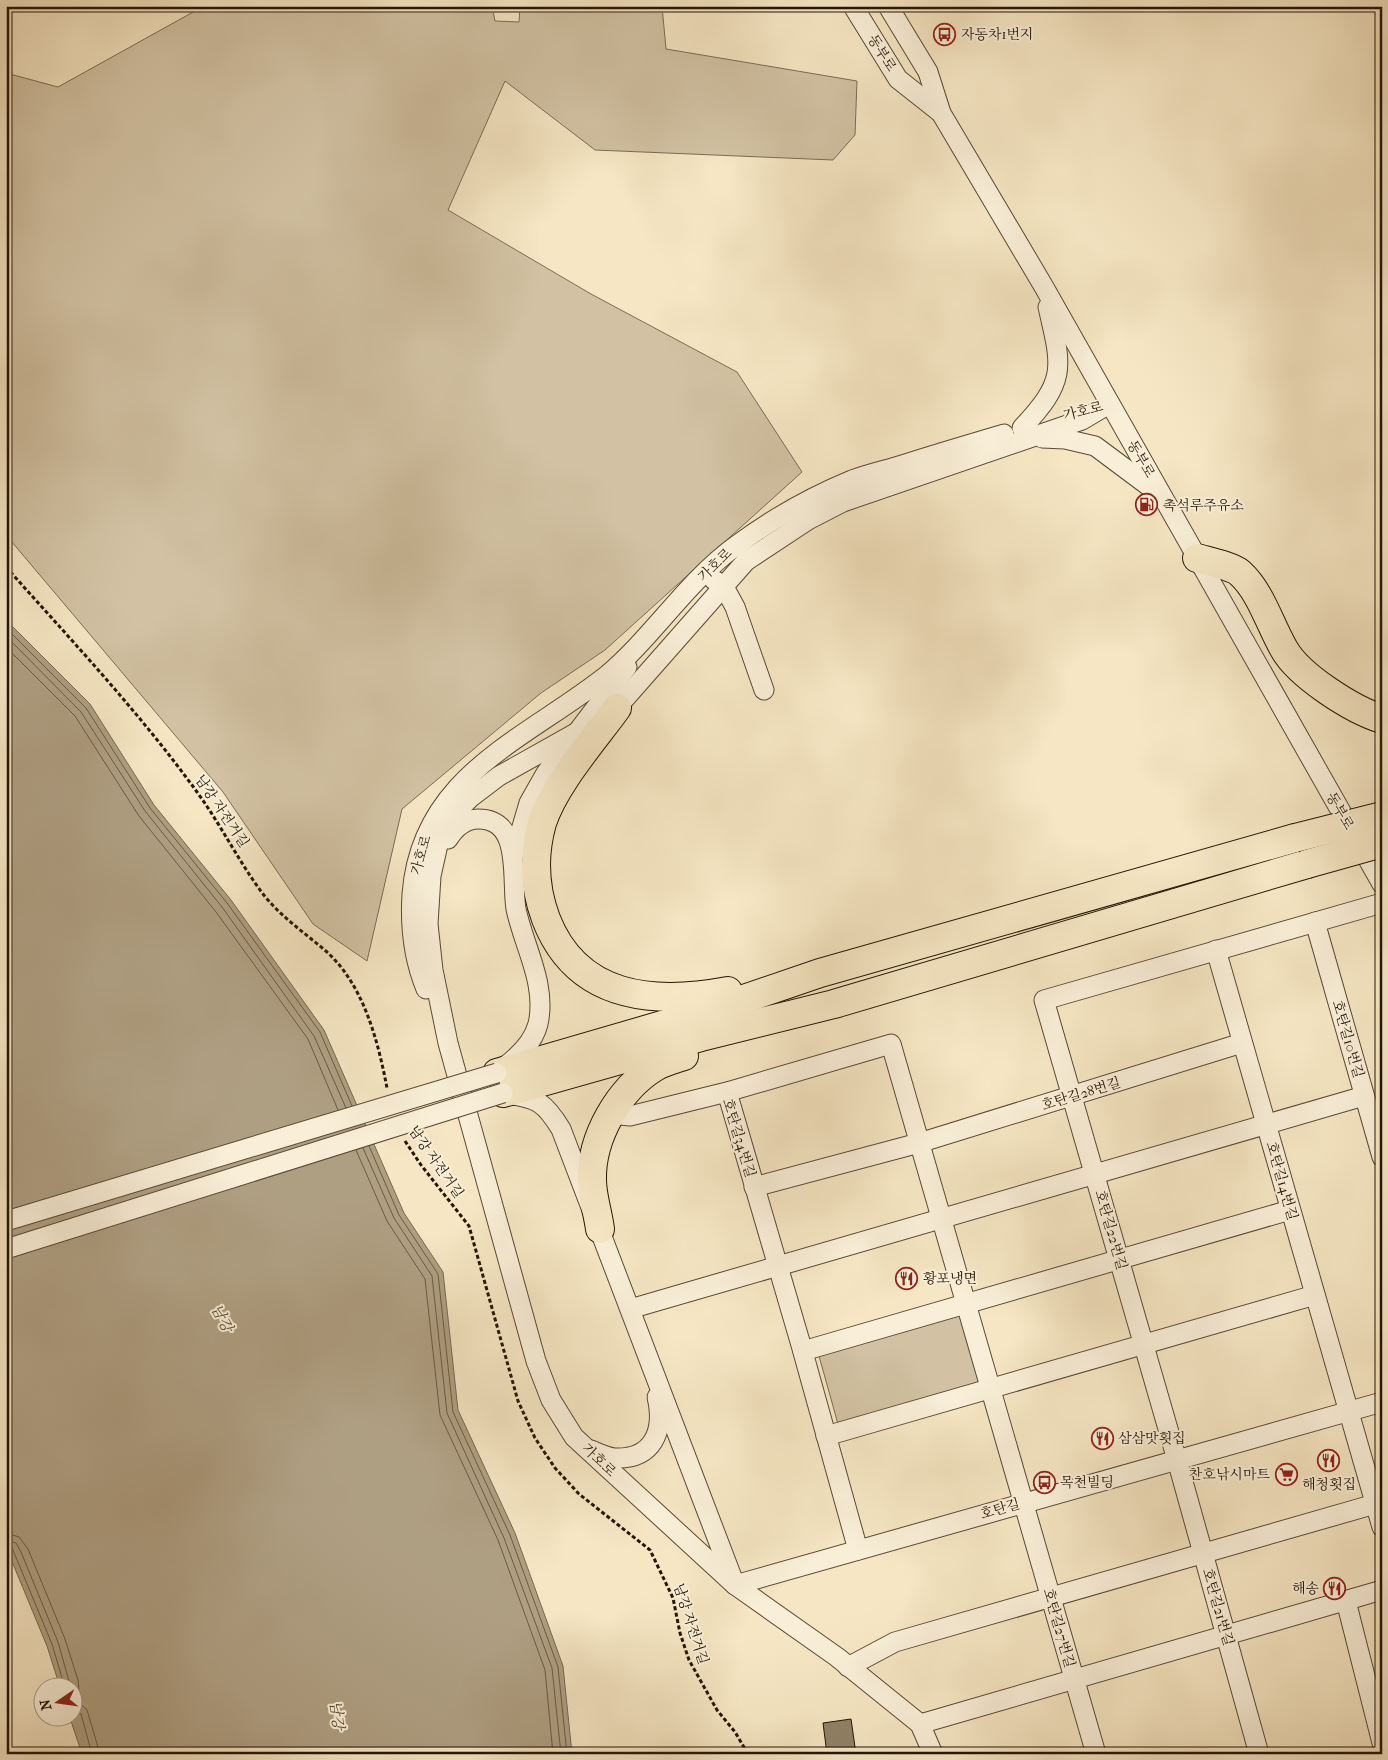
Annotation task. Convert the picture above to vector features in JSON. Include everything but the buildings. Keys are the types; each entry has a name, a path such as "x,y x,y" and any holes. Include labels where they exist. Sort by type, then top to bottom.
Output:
{"highway":[{"path":"1197,558 1239,572 1252,588 1284,649 1297,666 1312,679 1362,711 1382,719"},
{"path":"617,708 557,791 543,821 534,858 538,900 553,938 574,966 598,983 634,993 668,997 704,995 820,973"},
{"path":"500,1083 820,973 1295,838 1382,816"},
{"path":"500,1083 701,1037 834,1004 1382,843"},
{"path":"600,1229 592,1181 594,1153 602,1129 628,1091 655,1067 834,1004"}],"street":[{"name":"동부로","path":"853,6 898,79 941,113"},
{"name":"동부로","path":"888,6 928,72 941,113 1044,287 1382,884"},
{"path":"1044,287 1060,358 1052,391 1027,433 1065,438 1095,446 1162,496"},
{"name":"가호로","path":"448,1044 422,980 411,921 414,872 424,838 441,807 469,776 495,753 606,675 736,545 811,498 854,479 1082,420 1109,404"},
{"name":"가호로","path":"933,1754 920,1724 848,1667 735,1585 574,1437 551,1400 536,1361 448,1044 433,970 428,924 431,876 439,840 450,818 470,798 499,776 578,733 617,708 746,561 808,520 843,502 1027,433"},
{"path":"704,575 723,586 734,607 764,690"},
{"path":"513,858 529,803 546,773 667,614"},
{"path":"6,1249 500,1083 531,1040 538,1023 540,996 516,909 513,858 508,837 496,823 479,819 466,821 452,831 440,852 431,876"},
{"path":"1216,950 1382,904"},
{"name":"호탄길10번길","path":"1314,922 1382,1157"},
{"name":"호탄길22번길","path":"1177,1460 1044,1000 1216,950"},
{"name":"호탄길14번길","path":"1216,950 1382,1527"},
{"name":"호탄길28번길","path":"754,1186 918,1143 1071,1097 1242,1042"},
{"path":"727,1092 891,1044 918,1143 968,1305 1022,1503"},
{"path":"6,1221 500,1083 529,1097 549,1109 561,1129 735,1585"},
{"name":"호탄길34번길","path":"611,1114 630,1116 727,1092 776,1266 803,1351 858,1550"},
{"path":"630,1309 1364,1096"},
{"path":"803,1351 968,1305 1290,1210"},
{"path":"826,1436 991,1390 1315,1295"},
{"path":"586,1448 612,1458 632,1457 650,1447 658,1431 661,1414 644,1345"},
{"name":"호탄길","path":"735,1585 1382,1402"},
{"name":"호탄길21번길","path":"1177,1460 1259,1754"},
{"name":"호탄길27번길","path":"1022,1503 1096,1754"},
{"path":"848,1667 895,1642 1375,1504"},
{"path":"920,1724 1382,1590"},
{"path":"1346,1600 1382,1743"}],"path":[{"name":"남강 자전거길","path":"6,567 140,716 198,793 263,894 290,923 328,953 347,977 361,1000 379,1051 388,1094"},
{"name":"남강 자전거길","path":"402,1136 421,1165 469,1226 518,1401 535,1438 555,1468 579,1494 650,1550 673,1598 680,1633 689,1660 717,1710 735,1732 748,1754"}],"shaded area":[{"path":"204,6 492,6 495,21 519,22 520,6 662,6 666,49 857,81 855,135 833,160 595,150 505,81 448,210 591,294 737,372 802,472 605,650 541,693 402,809 367,961 313,924 223,792 6,535 6,73 58,87"},
{"path":"962,1314 982,1383 838,1424 819,1356"}],"water":[{"name":"남강","path":"6,620 90,704 154,805 231,900 324,1030 404,1213 443,1272 458,1410 515,1533 563,1666 572,1754 82,1754 73,1728 82,1728 82,1678 57,1678 47,1646 6,1547"}],"place":[{"name":"자동차1번지","path":"945,34"},
{"name":"촉석루주유소","path":"1147,505"},
{"name":"황포냉면","path":"907,1278"},
{"name":"삼삼맛횟집","path":"1102,1438"},
{"name":"해청횟집","path":"1329,1461"},
{"name":"찬호낚시마트","path":"1286,1474"},
{"name":"목천빌딩","path":"1044,1482"},
{"name":"해송","path":"1335,1588"}]}
